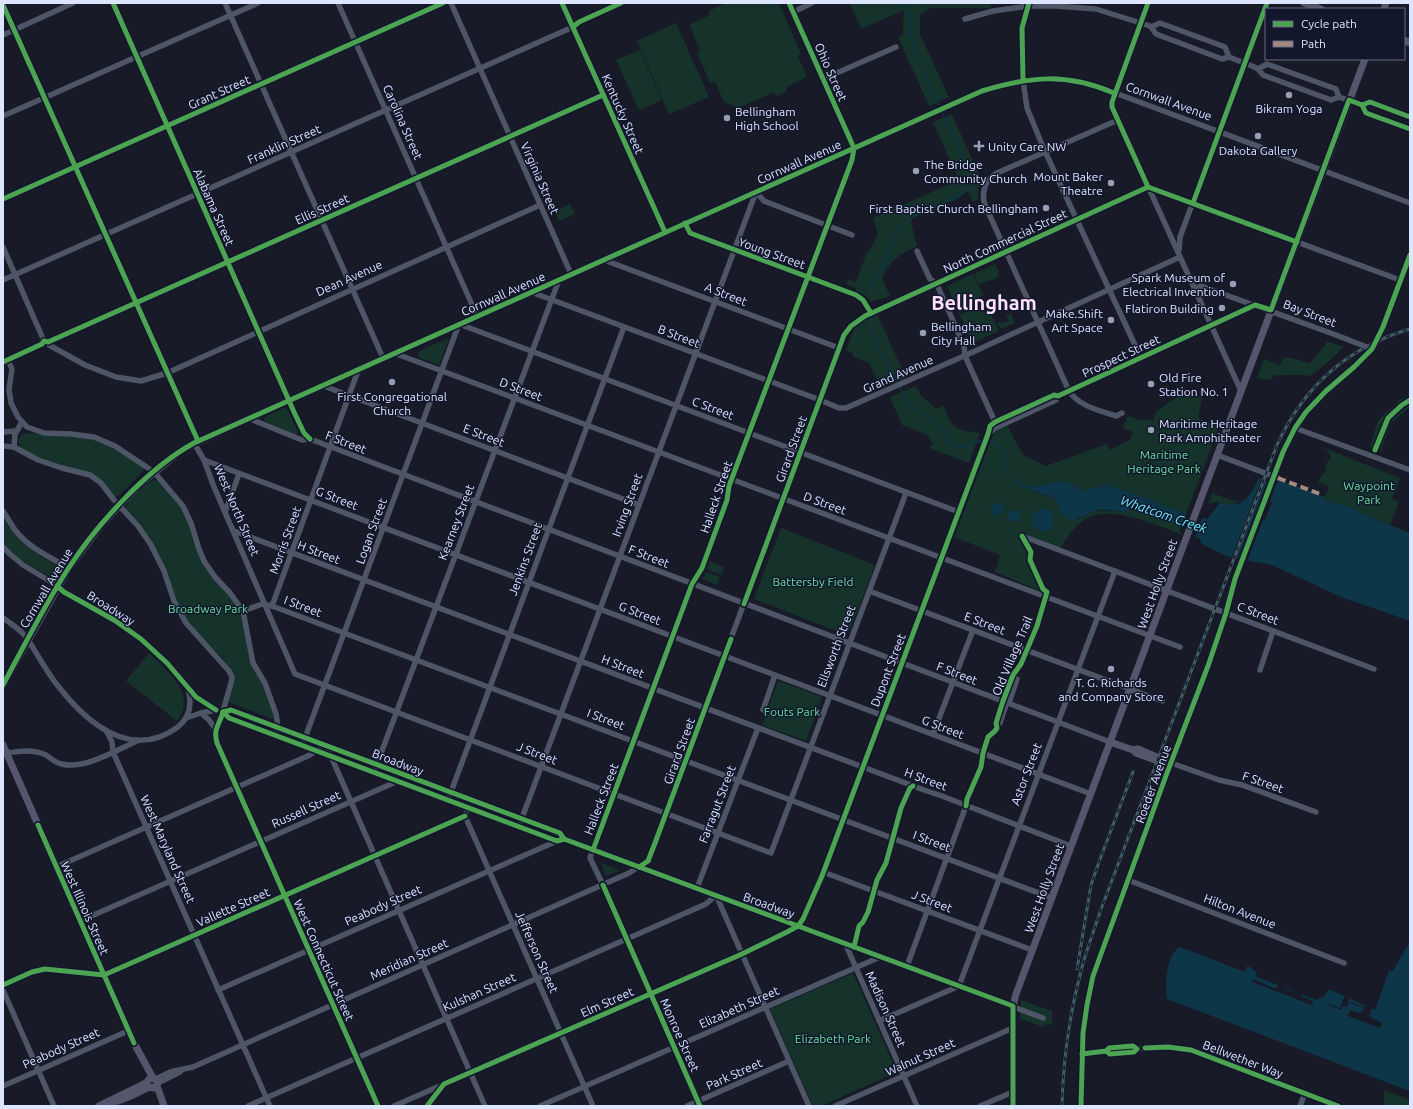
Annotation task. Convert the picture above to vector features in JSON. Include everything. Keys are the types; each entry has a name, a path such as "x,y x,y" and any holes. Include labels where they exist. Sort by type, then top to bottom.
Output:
{"main road":[{"name":"Alabama Street","path":"113,3 289,400"},
{"path":"1304,3 1317,8"},
{"name":"West Holly Street","path":"1013,1106 1013,1006 1016,994 1365,60"},
{"name":"Roeder Avenue","path":"1171,763 1208,666 1238,572 1270,483 1275,477 1283,452 1297,425 1306,412 1326,391 1372,349 1387,316 1410,255"},
{"name":"Cornwall Avenue","path":"3,685 57,586 84,547 119,506 154,472 177,453 196,442 289,400"},
{"name":"F Street","path":"1110,742 1155,760 1158,758 1171,763"},
{"name":"West Illinois Street","path":"3,745 134,1043 137,1056 164,1106"},
{"name":"West Illinois Street","path":"152,1083 160,1106"},
{"name":"Meridian Street","path":"99,1106 152,1083"}],"street":[{"path":"3,35 73,3"},
{"path":"225,3 383,358"},
{"path":"3,116 258,3"},
{"name":"Carolina Street","path":"338,3 478,316"},
{"name":"Grant Street","path":"3,199 443,3"},
{"name":"Virginia Street","path":"451,3 571,274"},
{"name":"Kentucky Street","path":"562,3 665,232"},
{"name":"Ohio Street","path":"789,3 854,148"},
{"path":"793,12 812,3"},
{"path":"1148,3 1114,93 1112,107 1241,391"},
{"path":"1029,4 1022,28 1023,80 1027,108 1045,152 1141,358"},
{"path":"966,19 993,11 1029,4 1096,9 1140,22 1152,27 1156,34 1222,59 1229,57 1258,69 1263,75 1331,100 1339,97 1362,105 1370,102 1410,117"},
{"name":"West North Street","path":"3,5 167,373 295,674"},
{"path":"1180,257 1178,245 1179,240 1265,9"},
{"path":"1152,27 1160,23 1225,47 1229,57"},
{"name":"Franklin Street","path":"3,280 573,27"},
{"path":"823,79 896,47"},
{"path":"1258,69 1268,64 1336,89 1339,97"},
{"name":"Cornwall Avenue","path":"289,400 982,91 1023,80 1065,79 1099,87 1410,203"},
{"name":"Ellis Street","path":"6,361 603,95"},
{"path":"1362,105 1366,113 1410,129"},
{"path":"1118,120 993,175 988,180 983,193 983,201 1069,391 1083,404 1116,416 1122,413"},
{"name":"Halleck Street","path":"593,850 692,584 704,561 727,500 729,486 853,158 854,148"},
{"path":"1148,187 1400,280"},
{"name":"North Commercial Street","path":"871,313 1148,187"},
{"path":"756,192 764,201 852,235"},
{"name":"Irving Street","path":"519,826 756,192"},
{"name":"Dean Avenue","path":"46,343 86,366 122,378 141,381 167,373 540,205"},
{"name":"Young Street","path":"685,224 690,233 859,297 866,304 871,313"},
{"path":"3,247 46,343"},
{"path":"917,251 930,280 936,283 964,346 965,356 997,424"},
{"name":"Grand Avenue","path":"820,400 839,408 846,408 965,356 1180,257"},
{"name":"A Street","path":"604,260 840,348"},
{"name":"Kearney Street","path":"374,772 559,280"},
{"name":"Bay Street","path":"1194,289 1201,286 1271,310 1372,349"},
{"name":"B Street","path":"531,292 820,400"},
{"name":"Prospect Street","path":"997,424 1056,400 1058,396 1255,305"},
{"name":"Girard Street","path":"639,867 648,860 848,328 871,313"},
{"name":"C Street","path":"459,324 959,512"},
{"name":"Logan Street","path":"302,746 459,324"},
{"name":"Jenkins Street","path":"448,800 624,327"},
{"name":"D Street","path":"394,353 1180,647"},
{"path":"6,361 12,369 9,390 11,403 15,413 30,429 44,433 80,434 101,439 115,446 154,472 180,502 193,528 198,549 207,567 236,600 243,611 253,662 268,689 276,714 278,727 275,735"},
{"name":"Morris Street","path":"272,606 359,368"},
{"name":"E Street","path":"321,385 639,505"},
{"name":"Alabama Street","path":"289,400 304,433 310,439"},
{"name":"F Street","path":"248,418 302,440 310,439 475,503 954,682 1110,742"},
{"path":"14,447 16,431 22,422"},
{"name":"Dupont Street","path":"798,926 810,905 823,872 988,434 997,424"},
{"path":"1297,425 1410,470"},
{"path":"3,432 16,431"},
{"path":"3,446 14,447 42,462 70,471 90,475 103,485 119,506 138,526 151,545 164,571 174,602 186,623 229,671 232,677 223,712 219,723 215,728 201,713"},
{"path":"1217,455 1275,477"},
{"name":"G Street","path":"204,460 1090,794"},
{"path":"225,512 239,474"},
{"name":"Ellsworth Street","path":"771,853 906,493"},
{"path":"3,511 27,543 42,554 69,568"},
{"name":"H Street","path":"234,532 942,796 1071,846"},
{"name":"C Street","path":"1022,536 1374,668"},
{"name":"Broadway","path":"3,547 16,560 64,592 114,620 141,639 167,663 201,701 216,710 223,712 231,710 278,727 522,818 560,833 564,839 1043,1018"},
{"name":"Astor Street","path":"959,986 1114,571"},
{"name":"E Street","path":"869,591 1162,701"},
{"name":"I Street","path":"243,611 260,604 272,606 1052,898"},
{"path":"3,618 28,639 39,660 58,686 83,712 107,732 124,738 139,740 157,738 178,726 186,718 216,710"},
{"path":"933,734 973,630"},
{"path":"1260,670 1273,630"},
{"name":"J Street","path":"295,674 771,853"},
{"path":"763,710 776,675"},
{"path":"1000,722 1017,679"},
{"path":"186,718 190,705 188,688"},
{"name":"Broadway","path":"223,712 228,718 557,841"},
{"name":"West Connecticut Street","path":"215,728 217,743 378,1106"},
{"name":"Farragut Street","path":"697,888 758,728"},
{"name":"West Maryland Street","path":"107,732 112,742 113,752 270,1106"},
{"path":"6,753 34,751 44,754 61,764 76,766 86,764 139,740"},
{"path":"56,867 237,788 317,751 326,745 485,1106"},
{"name":"F Street","path":"1171,763 1219,780 1242,785 1316,812"},
{"name":"Roeder Avenue","path":"1081,1106 1082,1054 1085,1019 1093,976 1171,763"},
{"name":"Russell Street","path":"80,920 409,776"},
{"path":"906,966 966,806"},
{"path":"465,816 468,808"},
{"name":"Vallette Street","path":"104,975 465,816"},
{"name":"Jefferson Street","path":"465,816 593,1106"},
{"path":"557,841 564,839"},
{"name":"Peabody Street","path":"218,990 557,841"},
{"name":"Monroe Street","path":"593,850 590,858 699,1104"},
{"name":"Meridian Street","path":"152,1083 187,1068 193,1067 631,873 639,867"},
{"name":"J Street","path":"823,872 1032,950"},
{"name":"Hilton Avenue","path":"1128,880 1344,963"},
{"path":"716,895 809,1106"},
{"name":"Kulshan Street","path":"248,1106 627,939 709,902 716,895"},
{"name":"Elm Street","path":"394,1106 742,954 798,926"},
{"name":"Madison Street","path":"845,943 917,1106"},
{"name":"Elizabeth Street","path":"540,1106 880,956"},
{"path":"3,985 32,972 51,969 104,975"},
{"path":"879,1021 959,986"},
{"path":"3,990 54,1106"},
{"name":"Walnut Street","path":"835,1106 1013,1028"},
{"name":"Peabody Street","path":"3,1086 128,1031"},
{"name":"Bellwether Way","path":"1082,1054 1106,1051 1110,1054 1134,1052 1137,1049 1168,1047 1191,1050 1338,1106"},
{"name":"Park Street","path":"687,1106 699,1104 789,1061"},
{"path":"427,1106 444,1084"},
{"path":"980,1106 1013,1092"},
{"path":"1300,1106 1305,1093"}],"green space":[{"path":"726,3 779,3 801,54 798,56 806,75 805,78 786,87 787,91 776,96 774,92 738,108 724,102 715,81 710,83 697,52 700,50 690,26 692,23 710,15 709,11"},
{"path":"836,3 954,3 988,4 992,6 988,8 930,8 920,14 920,34 949,97 929,106 898,37 903,34 904,10 861,29 850,4"},
{"path":"676,23 709,97 669,114 637,41"},
{"path":"640,50 662,100 639,110 616,60"},
{"path":"952,114 981,180 978,189 978,199 973,202 968,191 959,198 913,218 911,222 917,246 905,252 892,262 885,272 882,278 890,296 871,302 865,295 855,291 856,288 846,284 848,279 856,282 867,252 869,252 878,234 873,218 959,180 933,122"},
{"path":"570,204 575,214 559,221 555,211"},
{"path":"995,264 999,272 997,273 999,276 991,281 990,280 979,284 974,274"},
{"path":"973,274 983,295 978,298 980,303 959,313 947,286"},
{"path":"981,305 984,311 988,308 999,331 972,343 960,315"},
{"path":"1011,313 1015,323 1001,329 997,323 1009,321 1006,315"},
{"path":"877,314 906,378 881,388 869,363 852,356 853,353 846,350 856,324"},
{"path":"449,338 439,365 418,357 419,351 442,341 444,342 444,340"},
{"path":"1326,341 1344,347 1323,366 1309,376 1275,375 1270,380 1257,378 1264,359 1280,365 1283,358 1288,357 1309,363 1325,345"},
{"path":"916,386 920,394 936,409 944,406 950,420 956,427 966,431 980,433 969,463 929,448 933,443 926,434 902,425 890,397"},
{"name":"Maritime Heritage Park","path":"1184,392 1202,397 1198,418 1219,427 1186,514 1135,494 1106,485 1082,490 1064,481 1031,487 1033,492 1056,499 1064,516 1079,519 1096,511 1106,510 1125,512 1130,508 1180,525 1182,531 1181,534 1131,517 1118,514 1105,514 1093,516 1079,524 1063,543 1058,552 1026,540 1032,551 1029,561 1043,592 995,572 1000,555 954,537 995,430 1007,425 1023,455 1046,466 1107,444 1110,450 1130,440 1133,432 1122,428 1128,416 1140,420 1153,420 1157,411"},
{"path":"1410,395 1410,407 1391,423 1381,451 1370,447 1378,421 1385,413 1395,406 1399,400"},
{"path":"286,407 298,432 296,435 264,420 265,417"},
{"path":"27,433 94,439 111,447 144,467 143,471 118,496 115,497 102,482 46,462 22,449 18,441 21,435"},
{"name":"Waypoint Park","path":"1321,447 1400,478 1392,499 1399,502 1390,525 1360,513 1355,509 1325,500 1329,486 1318,482 1323,473 1325,473 1328,460 1330,460 1331,457 1329,452"},
{"name":"Broadway Park","path":"158,480 179,505 188,520 198,552 240,610 248,643 273,714 273,719 228,702 233,674 232,671 222,658 188,623 179,608 166,570 125,509 129,501 138,492 152,481"},
{"path":"1212,493 1231,500 1241,501 1230,505 1216,502 1208,504"},
{"path":"3,516 27,545 41,557 59,565 61,569 54,579 19,559 3,543"},
{"name":"Battersby Field","path":"781,528 875,565 850,630 842,633 754,599"},
{"path":"710,561 724,567 721,575 707,569"},
{"path":"706,572 720,577 717,585 703,579"},
{"path":"149,653 178,684 182,693 184,702 183,711 177,721 126,681"},
{"name":"Fouts Park","path":"778,681 822,697 806,741 762,725"},
{"path":"601,863 619,870 619,871 606,876"},
{"name":"Elizabeth Park","path":"853,973 897,1072 821,1106 813,1106 770,1009"},
{"path":"1021,1000 1052,1011 1052,1023 1048,1025 1045,1024 1044,1027 1020,1019"},
{"path":"1384,1090 1410,1100 1410,1106 1384,1106"}],"water":[{"path":"1259,478 1276,485 1279,480 1325,497 1325,500 1355,509 1360,513 1410,533 1410,621 1341,597 1272,565 1229,557 1202,544 1199,538 1181,530 1179,525 1130,508 1125,512 1099,510 1076,519 1068,518 1061,512 1056,499 1033,491 1030,487 1064,481 1082,490 1106,485 1135,494 1186,514 1207,519 1220,503 1235,504 1245,500 1249,496"},
{"path":"999,503 1002,504 1002,514 995,515 992,514 991,507 992,504"},
{"path":"1043,509 1051,512 1054,520 1051,528 1043,531 1035,528 1032,520 1035,512"},
{"path":"1012,510 1016,510 1020,516 1016,522 1012,522 1008,518 1008,514"},
{"path":"1410,941 1410,1091 1167,999 1166,986 1169,963 1175,951 1180,947 1245,972 1247,966 1255,971 1257,977 1317,1000 1325,996 1329,989 1375,1010 1389,971 1393,971"}],"pier":[{"path":"1261,480 1264,481 1234,560 1231,559"},
{"path":"1267,482 1276,485 1270,501 1272,502 1265,520 1263,520 1247,562 1237,560"},
{"path":"1187,513 1203,516 1195,538 1179,532"},
{"path":"1253,979 1276,989 1278,984 1285,986 1285,989 1293,992 1294,990 1302,994 1301,996 1313,1001 1312,1005 1252,982"},
{"path":"1345,995 1350,996 1347,1007 1343,1006 1341,1010 1329,1005 1340,1008"},
{"path":"1351,1002 1365,1007 1367,1004 1372,1007 1369,1017 1383,1023 1380,1028 1348,1016 1350,1010 1361,1013 1364,1008 1350,1003"}],"waterway":[{"name":"Whatcom Creek","path":"870,293 874,281 885,261 895,237 902,226 915,215 942,204 961,194 968,187 969,181 959,149 914,51 910,27 912,3"},
{"name":"Whatcom Creek","path":"868,325 880,352 911,405 944,429 949,442 955,446 962,447 983,440"},
{"name":"Whatcom Creek","path":"987,440 995,442 1003,449 1005,456 1004,469 1006,474 1016,482 1032,489"}],"railway":[{"path":"1062,1106 1064,1071 1071,1018 1088,946 1277,445 1300,405 1330,372 1367,346 1410,329"},
{"path":"1077,969 1091,885 1133,772"}],"marked path":[{"path":"1278,478 1320,494"}],"cycle path":[{"path":"113,3 294,412 304,433 310,439"},
{"path":"3,199 443,3"},
{"path":"562,3 665,232"},
{"path":"573,27 579,22 621,3"},
{"path":"789,3 854,148"},
{"path":"1023,80 1022,28 1029,3"},
{"path":"1148,3 1112,102 1112,107 1148,187"},
{"path":"1265,8 1267,3"},
{"path":"3,5 198,441"},
{"path":"1193,203 1265,8"},
{"path":"3,685 34,626 59,583 93,534 141,482 176,454 194,443 982,91 1017,82 1048,79 1080,82 1114,93"},
{"path":"3,362 42,344 44,341 48,342 603,95"},
{"path":"427,1106 444,1084 742,954 798,926 803,919 822,876 990,426 995,422 1054,395 1058,396 1255,305 1271,310 1349,100 1362,105 1370,102 1410,117"},
{"path":"1362,105 1366,113 1410,129"},
{"path":"593,850 692,584 702,568 727,500 729,486 852,160 854,148"},
{"path":"1148,187 1297,242"},
{"path":"744,604 844,335 851,326 865,316 1148,187"},
{"path":"685,223 690,233 856,295 863,300 871,313"},
{"path":"1081,1106 1083,1033 1093,976 1167,773 1208,666 1226,613 1235,579 1283,452 1295,428 1306,412 1326,391 1372,349 1383,327 1410,255"},
{"path":"1375,450 1388,418 1410,400"},
{"name":"Old Village Trail","path":"966,806 967,799 981,767 983,753 988,737 997,728 996,723 1003,701 1013,675 1021,664 1037,626 1047,592 1043,589 1030,560 1031,552 1022,536"},
{"path":"57,586 64,592 114,620 141,639 167,663 196,697 216,710"},
{"path":"639,867 648,861 731,639"},
{"path":"223,712 231,710 560,833 564,839 1013,1006 1013,1106"},
{"path":"223,712 216,730 217,743 378,1106"},
{"path":"223,712 229,718 557,841 564,839"},
{"path":"854,947 859,926 863,922 868,912 877,880 886,863 901,808 910,788 913,786"},
{"path":"3,985 32,972 45,969 104,975 465,816"},
{"path":"38,825 134,1043"},
{"path":"603,885 700,1106"},
{"path":"1082,1054 1106,1051 1109,1048 1133,1046 1137,1049 1134,1052 1110,1054 1106,1051"},
{"path":"1145,1048 1168,1047 1191,1050 1338,1106"}],"place":[{"name":"Bikram Yoga","path":"1289,95"},
{"name":"Bellingham High School","path":"727,118"},
{"name":"Dakota Gallery","path":"1258,136"},
{"name":"Unity Care NW","path":"979,146"},
{"name":"The Bridge Community Church","path":"916,171"},
{"name":"Mount Baker Theatre","path":"1111,183"},
{"name":"First Baptist Church Bellingham","path":"1046,208"},
{"name":"Spark Museum of Electrical Invention","path":"1233,284"},
{"name":"Flatiron Building","path":"1222,308"},
{"name":"Make.Shift Art Space","path":"1111,320"},
{"name":"Bellingham City Hall","path":"923,333"},
{"name":"First Congregational Church","path":"392,382"},
{"name":"Old Fire Station No. 1","path":"1151,384"},
{"name":"Maritime Heritage Park Amphitheater","path":"1151,430"},
{"name":"T. G. Richards and Company Store","path":"1111,669"}],"district":[{"name":"Bellingham","path":"984,302"}]}
